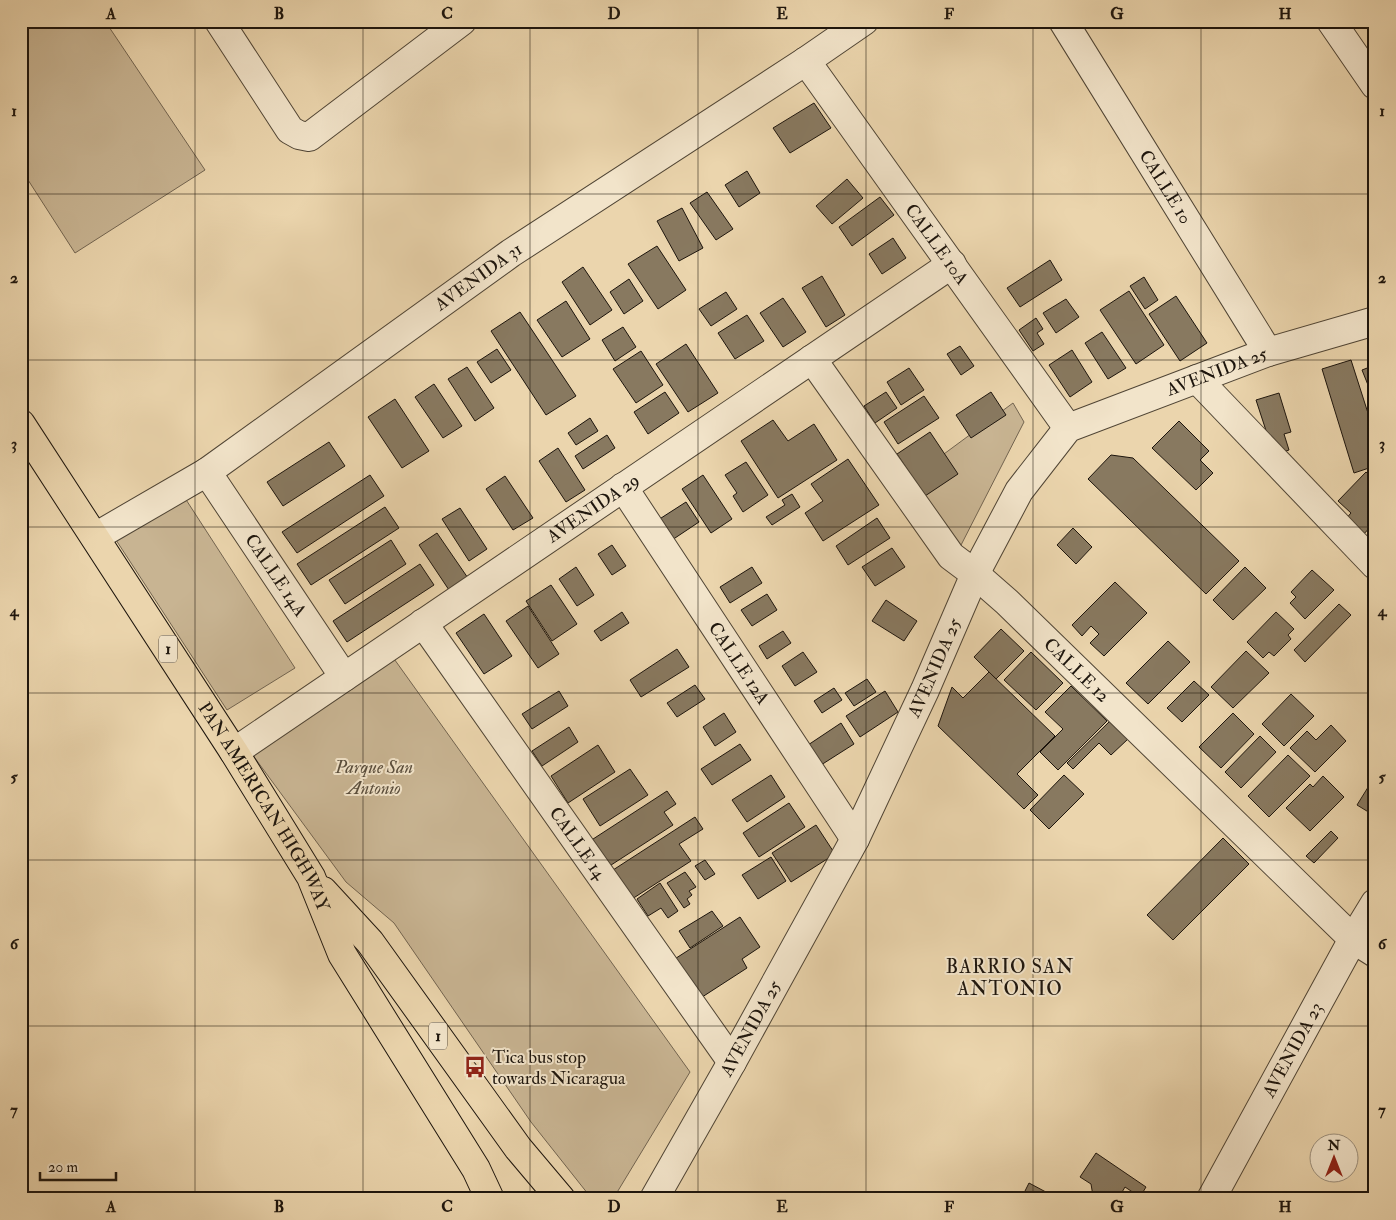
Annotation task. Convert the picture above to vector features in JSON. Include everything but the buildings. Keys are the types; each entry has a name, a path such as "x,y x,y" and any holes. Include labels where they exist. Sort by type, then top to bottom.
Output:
{"highway":[{"name":"PAN AMERICAN HIGHWAY","path":"21,424 234,752 311,877 342,954 476,1169 490,1199"},
{"name":"1","path":"311,877 370,942 518,1148 561,1199"}],"street":[{"path":"219,21 290,130 299,136 309,137 462,21"},
{"name":"AVENIDA 31","path":"95,537 207,472 511,253 806,61 864,21"},
{"name":"CALLE 10","path":"1063,21 1268,352"},
{"path":"1331,21 1375,85"},
{"name":"CALLE 10A","path":"806,61 1068,428"},
{"name":"AVENIDA 29","path":"234,752 952,264"},
{"name":"AVENIDA 25","path":"654,1199 855,839 925,690 976,574 1018,491 1068,428 1268,352 1375,321"},
{"name":"CALLE 12","path":"812,359 951,556 976,574 1007,602 1364,946"},
{"path":"1197,379 1375,565"},
{"name":"CALLE 14A","path":"207,472 344,677"},
{"name":"CALLE 12A","path":"623,487 855,839"},
{"name":"CALLE 14","path":"423,623 732,1062"},
{"name":"AVENIDA 23","path":"1211,1199 1364,946 1375,903"}],"green space":[{"path":"21,21 105,21 205,170 75,253 21,169"},
{"path":"1013,403 1024,422 959,549 906,482"},
{"path":"183,495 295,668 227,710 116,540"},
{"name":"Parque San Antonio","path":"392,656 690,1072 613,1199 592,1199 531,1122 394,923 346,882 249,750"}],"place":[{"name":"Tica bus stop towards Nicaragua","path":"475,1067"}],"district":[{"name":"BARRIO SAN ANTONIO","path":"1010,978"}]}
